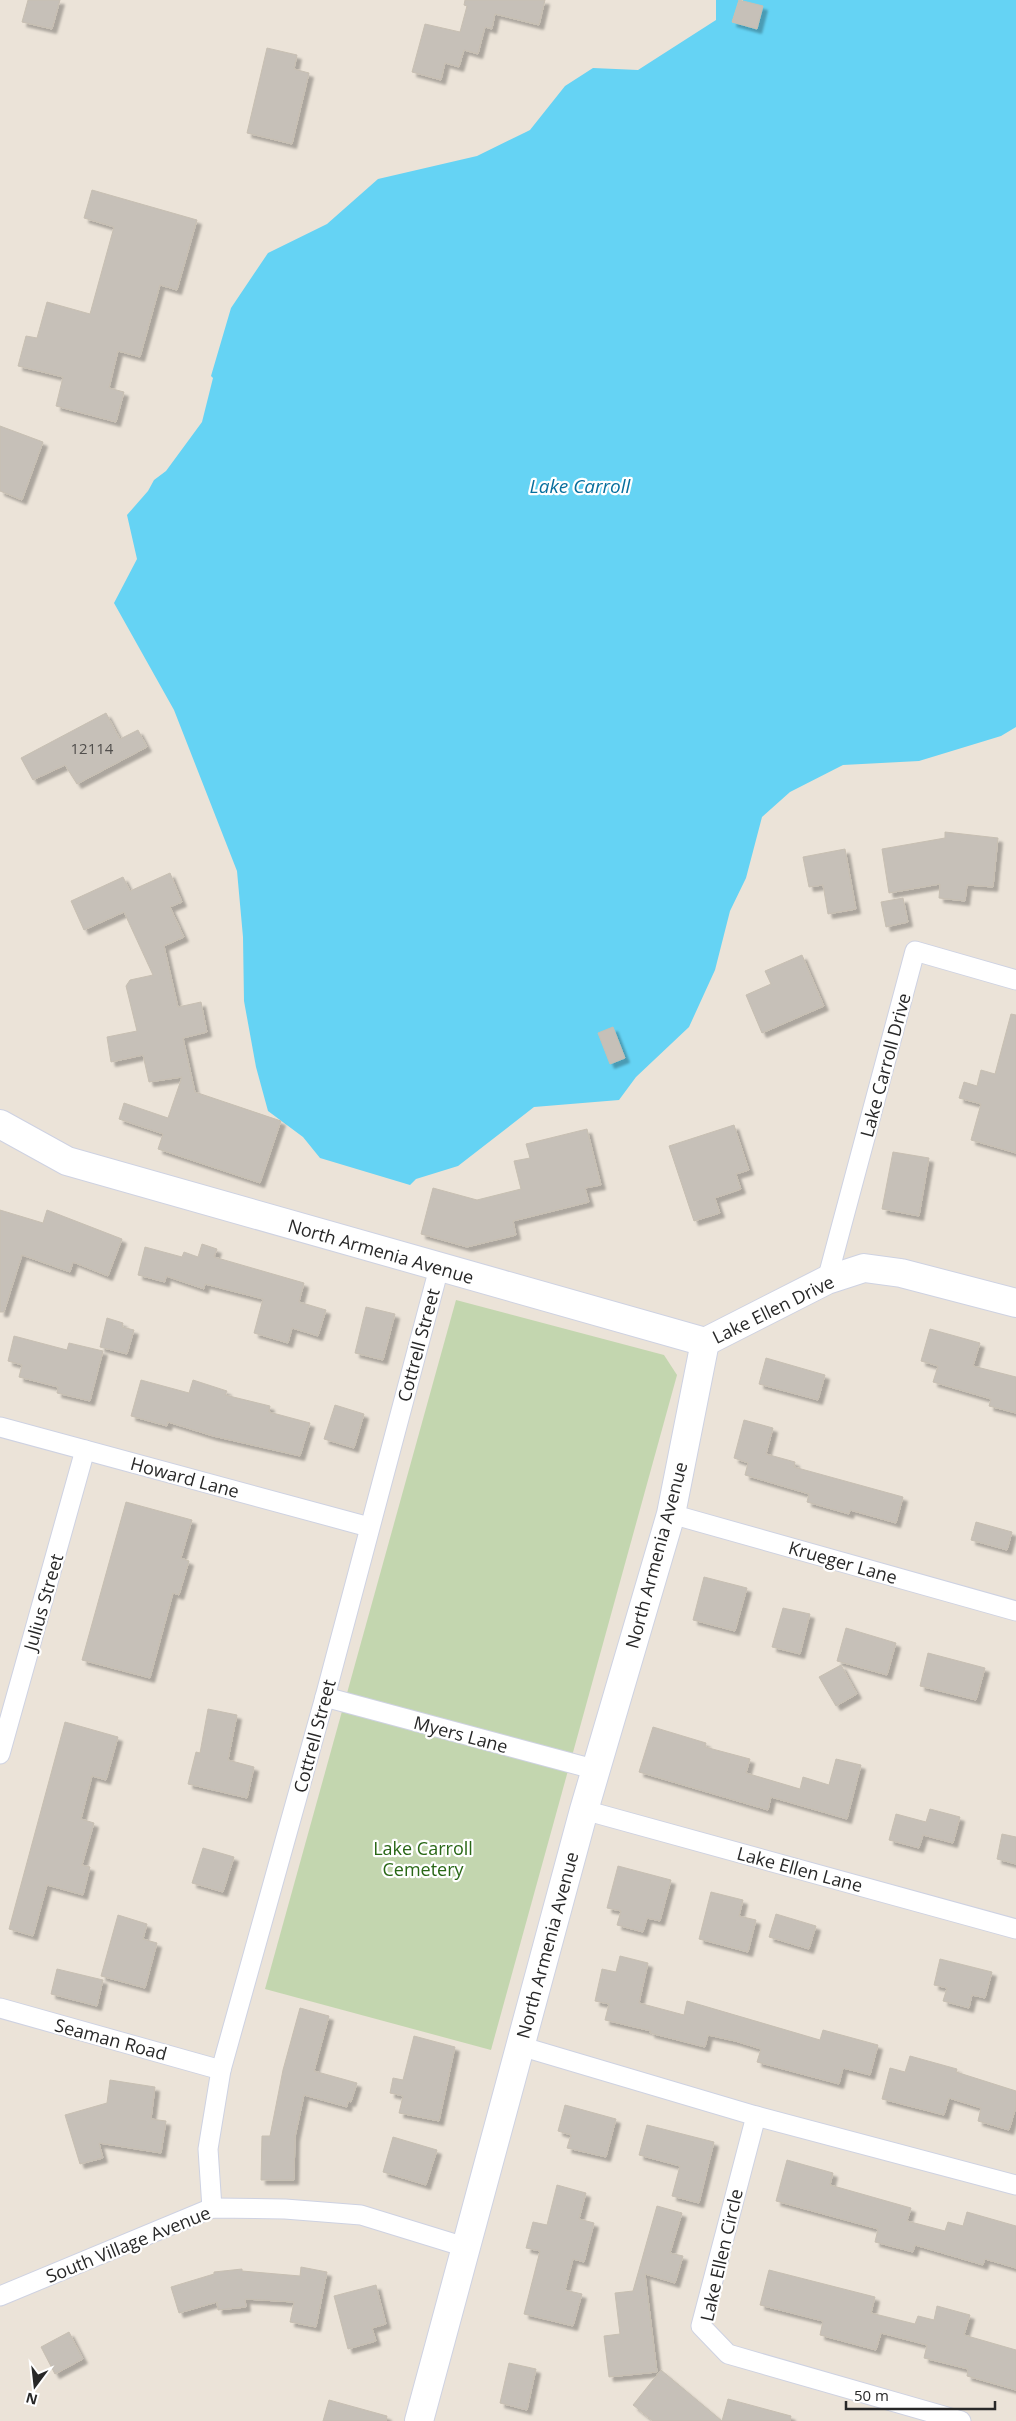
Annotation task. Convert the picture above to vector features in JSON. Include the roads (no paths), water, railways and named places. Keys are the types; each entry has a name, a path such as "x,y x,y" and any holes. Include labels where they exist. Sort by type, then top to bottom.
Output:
{"main road":[{"name":"North Armenia Avenue","path":"0,1124 67,1160 439,1268 705,1342 671,1514 598,1770 584,1810 419,2421"},
{"name":"Lake Ellen Drive","path":"705,1342 827,1280 864,1268 902,1273 1016,1303"}],"street":[{"name":"Lake Carroll Drive","path":"827,1280 915,951 1016,980"},
{"name":"Cottrell Street","path":"212,2208 208,2149 221,2070 325,1697 439,1268"},
{"name":"Howard Lane","path":"0,1428 369,1527"},
{"name":"Julius Street","path":"0,1754 85,1450"},
{"name":"Krueger Lane","path":"671,1514 1016,1611"},
{"name":"Myers Lane","path":"325,1697 598,1770"},
{"name":"Lake Ellen Lane","path":"584,1810 1016,1928"},
{"name":"Seaman Road","path":"0,2008 221,2070"},
{"path":"520,2046 756,2116 1016,2185"},
{"name":"Lake Ellen Circle","path":"756,2116 701,2326 728,2354 922,2416 961,2421"},
{"name":"South Village Avenue","path":"0,2296 212,2208 285,2209 360,2215 465,2247"}],"water":[{"name":"Lake Carroll","path":"716,0 739,0 732,22 743,25 743,0 1016,0 1016,727 1001,736 919,761 843,765 790,792 762,817 746,878 730,911 715,970 689,1027 636,1077 619,1100 534,1107 458,1166 416,1179 410,1185 320,1158 303,1137 268,1111 256,1067 244,1001 243,937 237,871 174,710 114,603 137,559 127,515 148,491 154,480 166,471 202,422 213,378 211,376 231,308 268,253 327,224 378,179 477,156 530,130 565,86 593,68 638,70 716,20"}],"park label":[{"name":"Lake Carroll Cemetery","path":"423,1858"}]}
